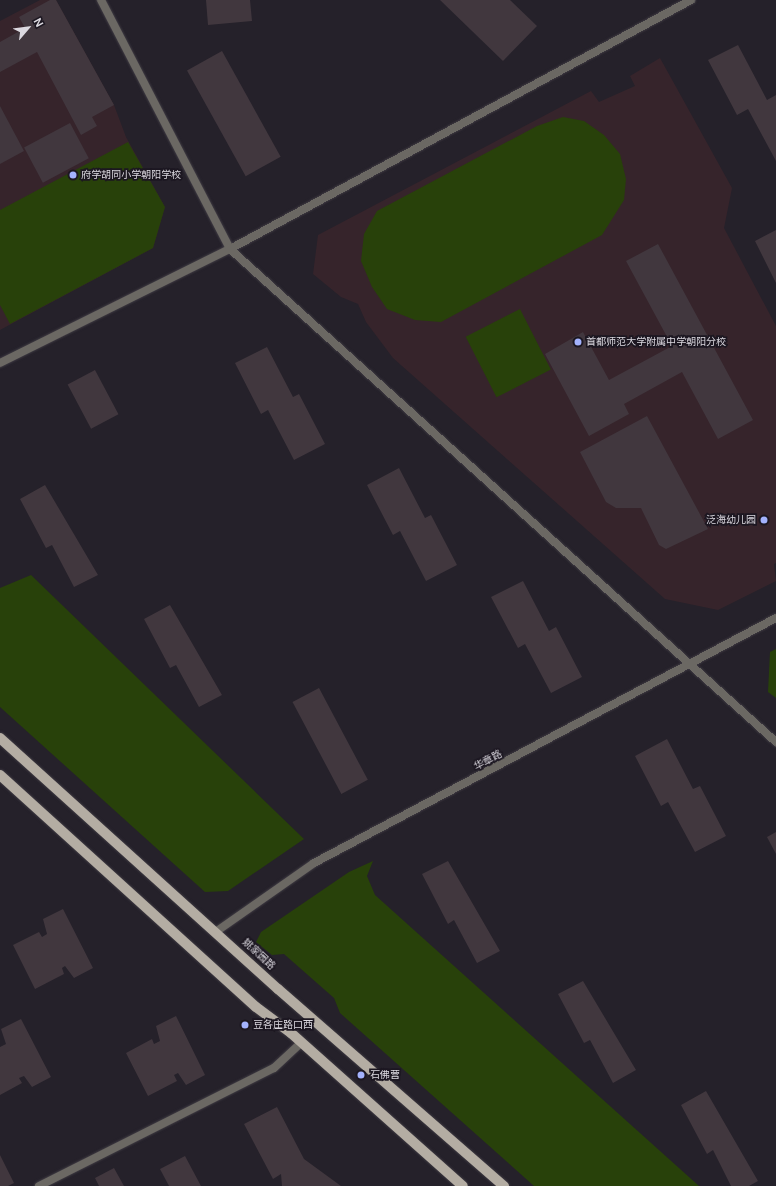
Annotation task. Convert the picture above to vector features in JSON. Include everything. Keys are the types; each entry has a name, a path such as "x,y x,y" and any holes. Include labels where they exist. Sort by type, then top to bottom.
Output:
{"main road":[{"name":"姚家园路","path":"0,738 504,1186"},
{"path":"0,775 256,1007 302,1042 463,1186"}],"street":[{"path":"101,0 230,248 776,742"},
{"path":"0,363 230,248 691,0"},
{"name":"华章路","path":"217,931 314,863 776,618"},
{"path":"39,1186 274,1068 302,1042"}],"shaded area":[{"name":"府学胡同小学朝阳学校","path":"40,0 56,0 114,105 126,137 165,207 153,248 0,330 0,21"},
{"name":"首都师范大学附属中学朝阳分校","path":"660,58 732,188 724,228 776,326 776,563 774,564 776,581 718,610 665,599 393,358 366,322 358,304 341,297 313,274 318,235 591,91 599,102 635,86 630,76"}],"green space":[{"path":"563,117 584,121 604,135 620,154 626,179 624,200 602,235 441,322 415,320 387,309 372,287 361,261 364,234 377,211 537,126"},
{"path":"128,142 165,207 153,248 10,324 0,305 0,210"},
{"path":"520,309 551,370 497,397 466,337"},
{"path":"31,575 304,839 228,891 205,892 0,707 0,588"},
{"path":"776,649 776,698 768,692 770,652"},
{"path":"373,861 367,876 375,895 699,1186 534,1186 340,1013 334,998 284,954 272,955 256,942 261,932 349,872"}],"building":[{"path":"50,0 56,0 114,105 92,117 97,126 81,135 37,52 0,72 0,42 25,28 19,17"},
{"path":"206,0 250,0 252,21 208,25"},
{"path":"440,0 510,0 537,26 503,61"},
{"path":"738,45 767,100 776,95 776,161 748,109 737,115 708,60"},
{"path":"222,51 281,157 246,176 187,70"},
{"path":"0,106 24,151 0,164"},
{"path":"70,123 89,158 43,183 24,147"},
{"path":"776,230 776,283 755,241"},
{"path":"658,244 753,420 718,439 682,372 624,404 629,414 589,436 545,354 583,332 609,380 672,346 626,261"},
{"path":"267,347 293,397 299,394 325,444 294,460 268,410 261,414 235,363"},
{"path":"95,370 118,414 91,429 68,385"},
{"path":"647,416 708,529 666,549 659,545 641,508 616,508 606,502 580,452"},
{"path":"399,468 425,518 431,515 457,565 426,581 400,531 393,535 367,485"},
{"path":"45,485 98,575 74,587 52,545 46,548 20,499"},
{"path":"523,581 549,631 556,627 582,677 551,693 525,644 518,648 491,597"},
{"path":"170,605 222,695 199,707 176,665 170,668 144,619"},
{"path":"319,688 368,780 341,794 293,702"},
{"path":"667,739 693,789 700,786 726,836 695,852 668,802 661,806 635,756"},
{"path":"776,832 776,854 767,837"},
{"path":"448,861 500,951 477,963 454,920 448,924 422,874"},
{"path":"63,909 93,968 74,978 65,966 62,968 64,974 35,989 13,945 39,932 42,937 47,934 43,919"},
{"path":"583,981 636,1070 613,1083 590,1040 584,1043 558,994"},
{"path":"176,1016 205,1075 186,1085 178,1073 174,1075 177,1081 148,1096 126,1053 152,1039 154,1044 160,1041 156,1026"},
{"path":"21,1019 51,1077 32,1087 24,1076 19,1078 22,1083 0,1095 0,1047 6,1044 1,1029"},
{"path":"706,1091 758,1181 749,1186 731,1186 713,1150 707,1154 681,1105"},
{"path":"277,1107 304,1159 341,1186 282,1186 281,1174 273,1179 244,1124"},
{"path":"0,1155 14,1183 8,1186 0,1186"},
{"path":"185,1156 201,1186 169,1186 160,1169"},
{"path":"114,1168 124,1186 99,1186 95,1178"}],"place":[{"name":"府学胡同小学朝阳学校","path":"73,175"},
{"name":"首都师范大学附属中学朝阳分校","path":"578,342"},
{"name":"泛海幼儿园","path":"764,520"},
{"name":"豆各庄路口西","path":"245,1025"},
{"name":"石佛营","path":"361,1075"}]}
